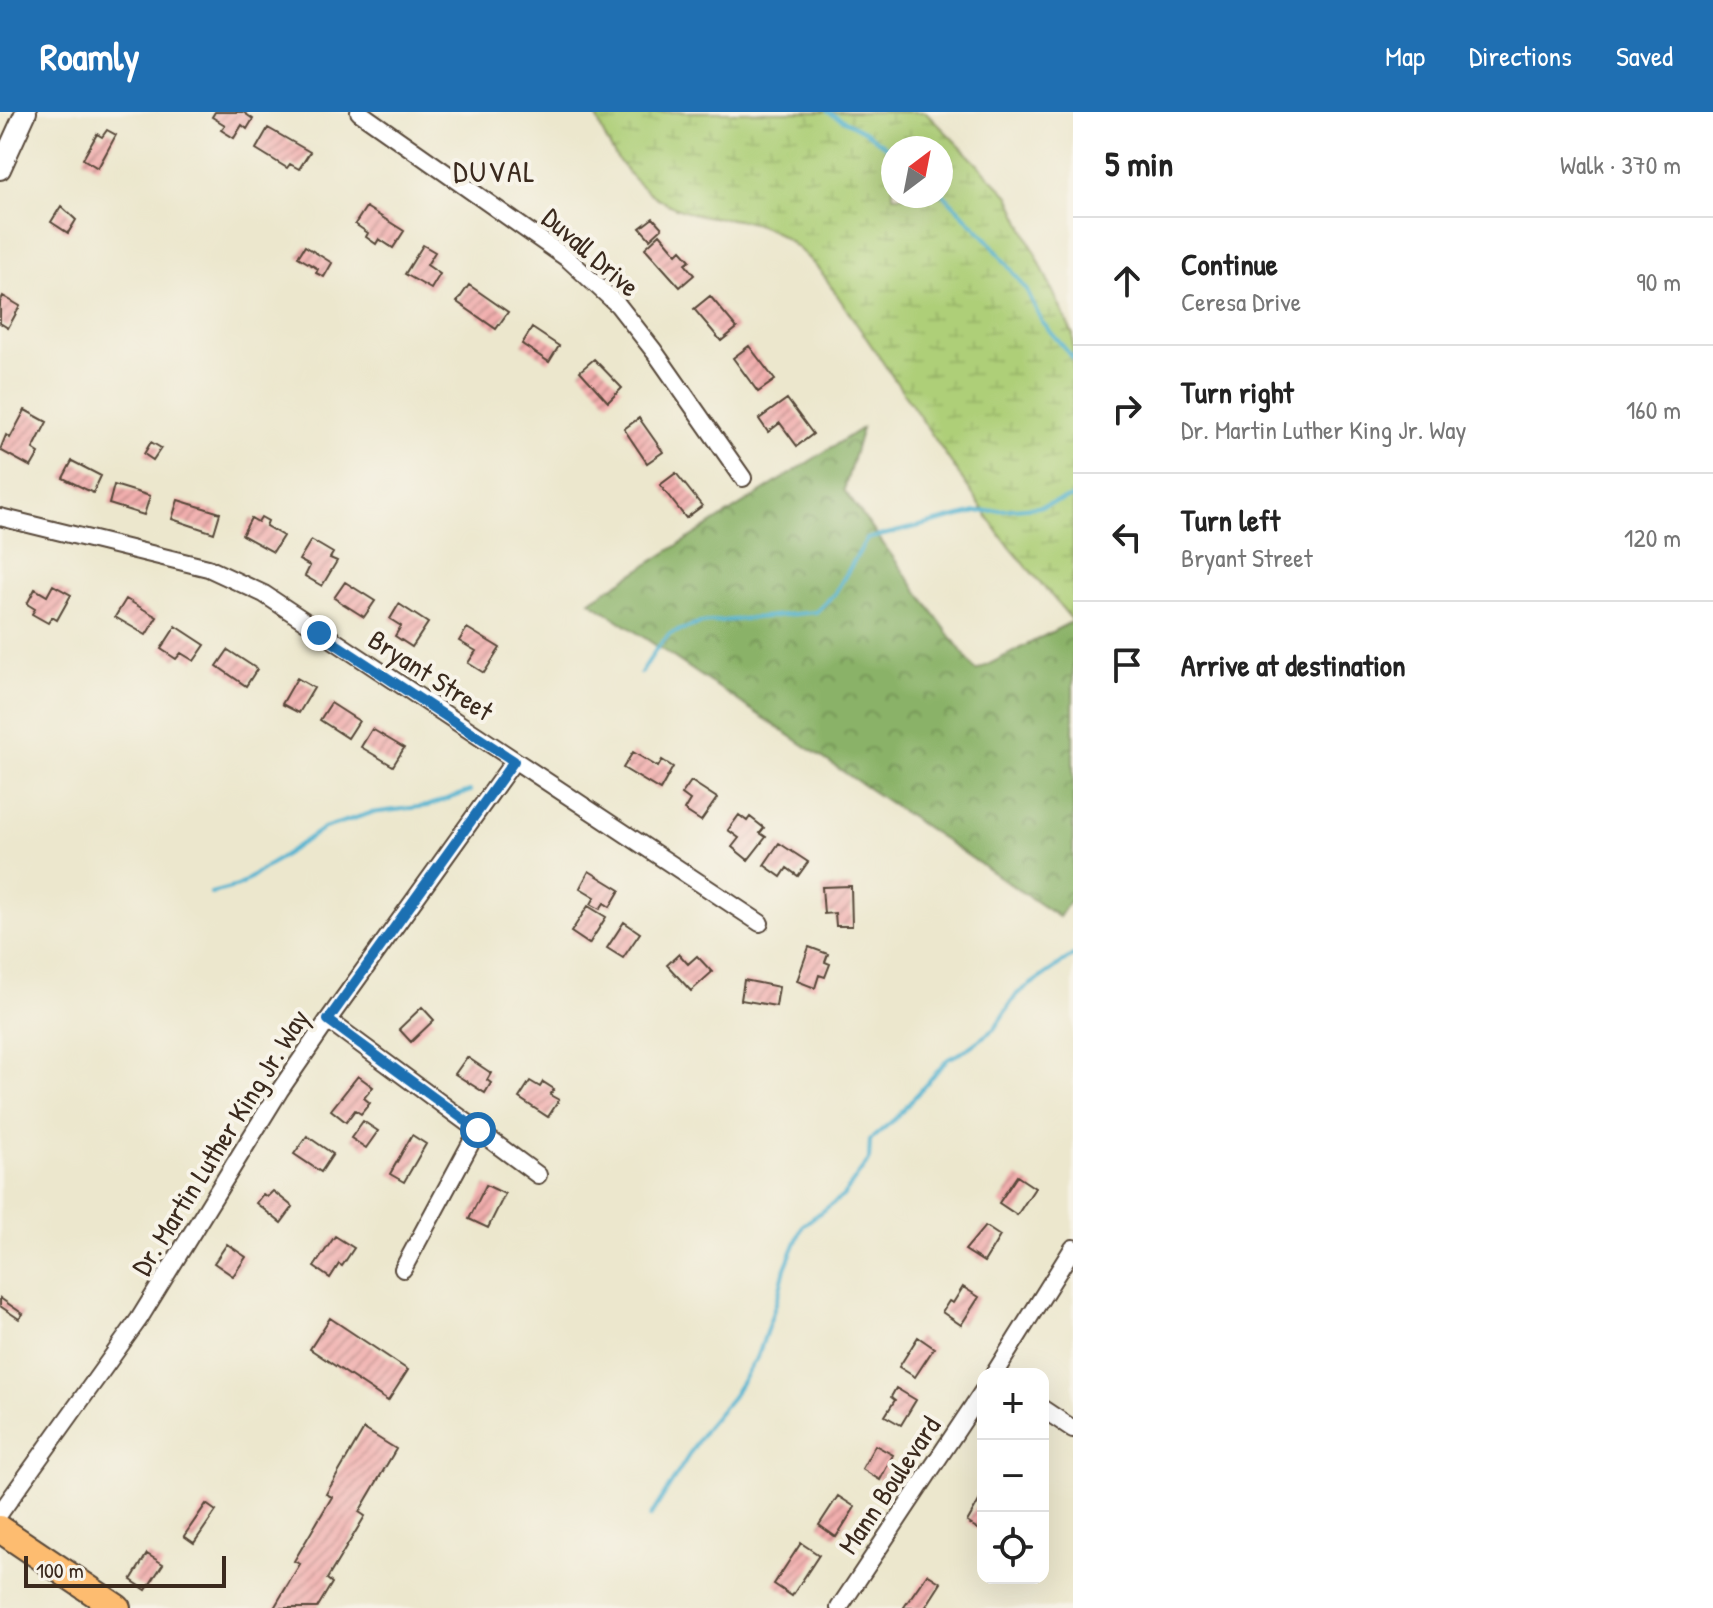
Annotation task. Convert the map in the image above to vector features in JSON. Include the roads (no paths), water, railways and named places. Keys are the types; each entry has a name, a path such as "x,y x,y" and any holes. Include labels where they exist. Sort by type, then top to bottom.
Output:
{"highway":[{"path":"0,1529 117,1608"}],"street":[{"path":"0,169 26,112"},
{"name":"Duvall Drive","path":"359,112 568,259 618,305 743,478"},
{"name":"Bryant Street","path":"0,517 208,568 264,594 760,923"},
{"name":"Dr. Martin Luther King Jr. Way","path":"0,1513 139,1319 280,1090 514,761"},
{"path":"328,1020 538,1175"},
{"path":"403,1269 478,1130"},
{"path":"998,1368 1073,1248"},
{"name":"Mann Boulevard","path":"839,1608 977,1400"},
{"path":"1049,1413 1073,1429"}],"waterway":[{"path":"828,112 881,143"},
{"path":"953,204 988,240 1026,289 1042,322 1073,358"},
{"path":"641,673 670,634 701,623 816,612 835,593 867,539 976,512 1038,507 1073,497"},
{"path":"211,893 238,886 324,828 371,813 427,806 470,791"},
{"path":"650,1517 706,1428 732,1397 758,1356 785,1268 803,1225 843,1196 869,1160 870,1140 897,1117 948,1059 994,1029 1017,994 1073,955"}],"district":[{"name":"DUVAL","path":"495,172"}]}
